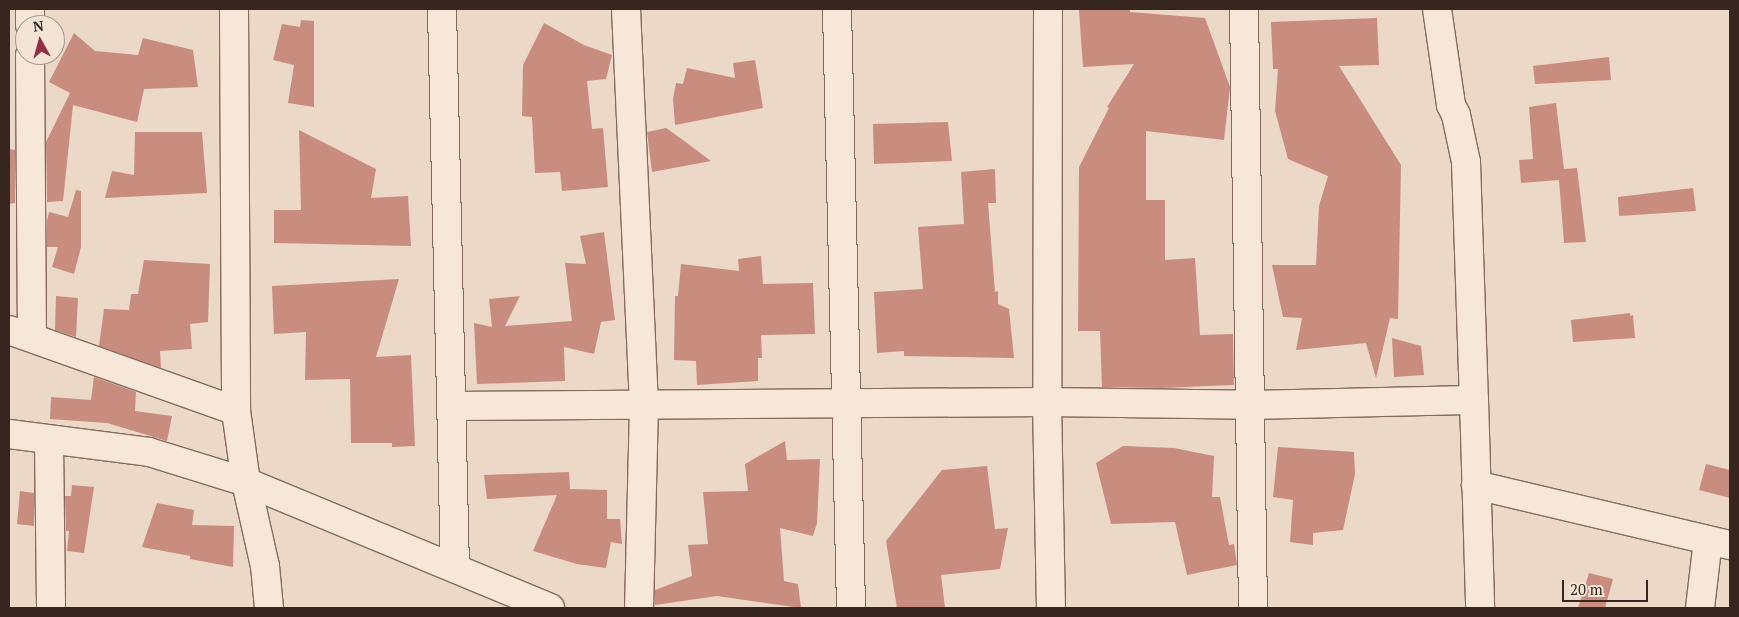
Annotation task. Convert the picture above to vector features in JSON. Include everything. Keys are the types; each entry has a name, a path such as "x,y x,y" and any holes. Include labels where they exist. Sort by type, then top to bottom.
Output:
{"street":[{"path":"234,9 236,411 246,482 265,566 269,608"},
{"path":"442,9 455,568"},
{"path":"626,9 644,405 639,608"},
{"path":"837,9 848,403 851,608"},
{"path":"1048,9 1047,402 1051,608"},
{"path":"1244,9 1253,608"},
{"path":"1437,9 1451,104 1456,114 1466,162 1480,608"},
{"path":"30,65 20,333 236,411"},
{"path":"452,406 1047,402 1250,405 1474,400"},
{"path":"9,434 49,441 149,452 246,482 550,608"},
{"path":"49,441 51,608"},
{"path":"1476,485 1719,543 1700,608"}],"building":[{"path":"1130,9 1130,12 1205,18 1230,87 1224,140 1146,131 1146,200 1165,200 1165,260 1195,258 1200,335 1233,334 1234,385 1162,388 1102,387 1100,331 1078,331 1079,167 1109,108 1107,107 1134,64 1083,67 1079,10"},
{"path":"1377,18 1379,65 1339,66 1401,165 1398,319 1390,318 1376,378 1366,343 1296,350 1302,318 1283,317 1272,265 1316,265 1319,206 1328,176 1288,159 1275,111 1278,69 1273,69 1271,22"},
{"path":"301,20 314,21 314,107 288,103 294,65 273,60 282,24 300,27"},
{"path":"544,23 584,45 612,55 606,79 587,81 592,129 603,128 608,187 562,191 560,172 535,173 532,117 522,116 523,65"},
{"path":"74,33 95,51 138,55 143,38 193,50 198,87 144,89 137,122 73,105 63,201 47,202 46,142 70,93 49,82 58,65 65,65 65,51"},
{"path":"1609,57 1611,80 1535,84 1533,66"},
{"path":"755,60 763,108 675,125 673,99 676,83 683,84 687,68 735,78 733,63"},
{"path":"1556,103 1564,169 1577,168 1586,242 1564,243 1559,180 1521,183 1519,160 1533,159 1529,107"},
{"path":"948,122 952,161 874,164 873,124"},
{"path":"666,128 711,161 652,172 647,132"},
{"path":"299,130 376,169 371,198 408,196 411,246 274,243 274,210 301,210"},
{"path":"135,132 202,132 207,193 105,198 112,171 134,175"},
{"path":"9,149 15,150 15,203 9,204"},
{"path":"995,169 996,203 988,203 995,292 998,291 998,304 1009,309 1014,358 904,356 904,351 877,353 874,292 923,289 918,227 964,224 961,172"},
{"path":"1693,188 1696,211 1619,216 1618,197"},
{"path":"76,190 81,191 81,247 74,274 52,267 58,247 47,247 47,221 49,212 68,217"},
{"path":"604,232 615,320 601,322 594,354 564,347 565,381 477,384 474,323 492,327 489,299 520,296 505,326 572,321 565,263 586,264 580,236"},
{"path":"761,256 763,284 813,283 815,334 761,335 762,358 758,358 758,381 697,385 696,361 674,360 675,296 678,296 681,264 739,271 738,259"},
{"path":"144,260 210,264 208,322 190,324 192,349 160,351 161,368 99,346 104,309 129,310 131,294 138,294"},
{"path":"399,279 376,357 411,355 415,446 392,447 392,443 351,443 350,379 305,380 306,332 274,334 272,286"},
{"path":"56,296 78,298 76,337 55,330"},
{"path":"1630,313 1630,316 1633,315 1635,338 1573,342 1571,320"},
{"path":"1392,338 1421,346 1424,375 1394,377"},
{"path":"94,377 136,392 135,411 172,416 167,441 107,423 50,419 51,397 91,400"},
{"path":"785,441 787,460 820,459 817,523 813,536 780,528 784,581 798,584 801,608 717,596 655,605 655,590 692,576 688,545 708,544 703,492 748,491 745,464"},
{"path":"1123,446 1174,448 1214,456 1212,497 1220,497 1229,545 1234,544 1237,565 1187,575 1175,522 1111,524 1096,463"},
{"path":"1278,447 1354,452 1355,474 1343,530 1313,533 1313,545 1290,542 1293,500 1273,497"},
{"path":"1706,464 1730,470 1730,498 1699,490"},
{"path":"987,466 995,529 1008,528 1000,569 941,575 945,608 897,608 886,541 942,470"},
{"path":"569,472 570,489 607,490 607,519 620,519 622,544 611,542 606,568 577,564 533,551 557,495 487,499 484,475"},
{"path":"72,485 94,487 84,553 67,551 69,531 66,531 65,496 71,496"},
{"path":"20,491 34,493 34,526 17,524"},
{"path":"157,503 194,510 192,525 234,526 233,567 190,559 190,556 142,547"},
{"path":"1589,573 1613,579 1605,608 1578,608"}]}
